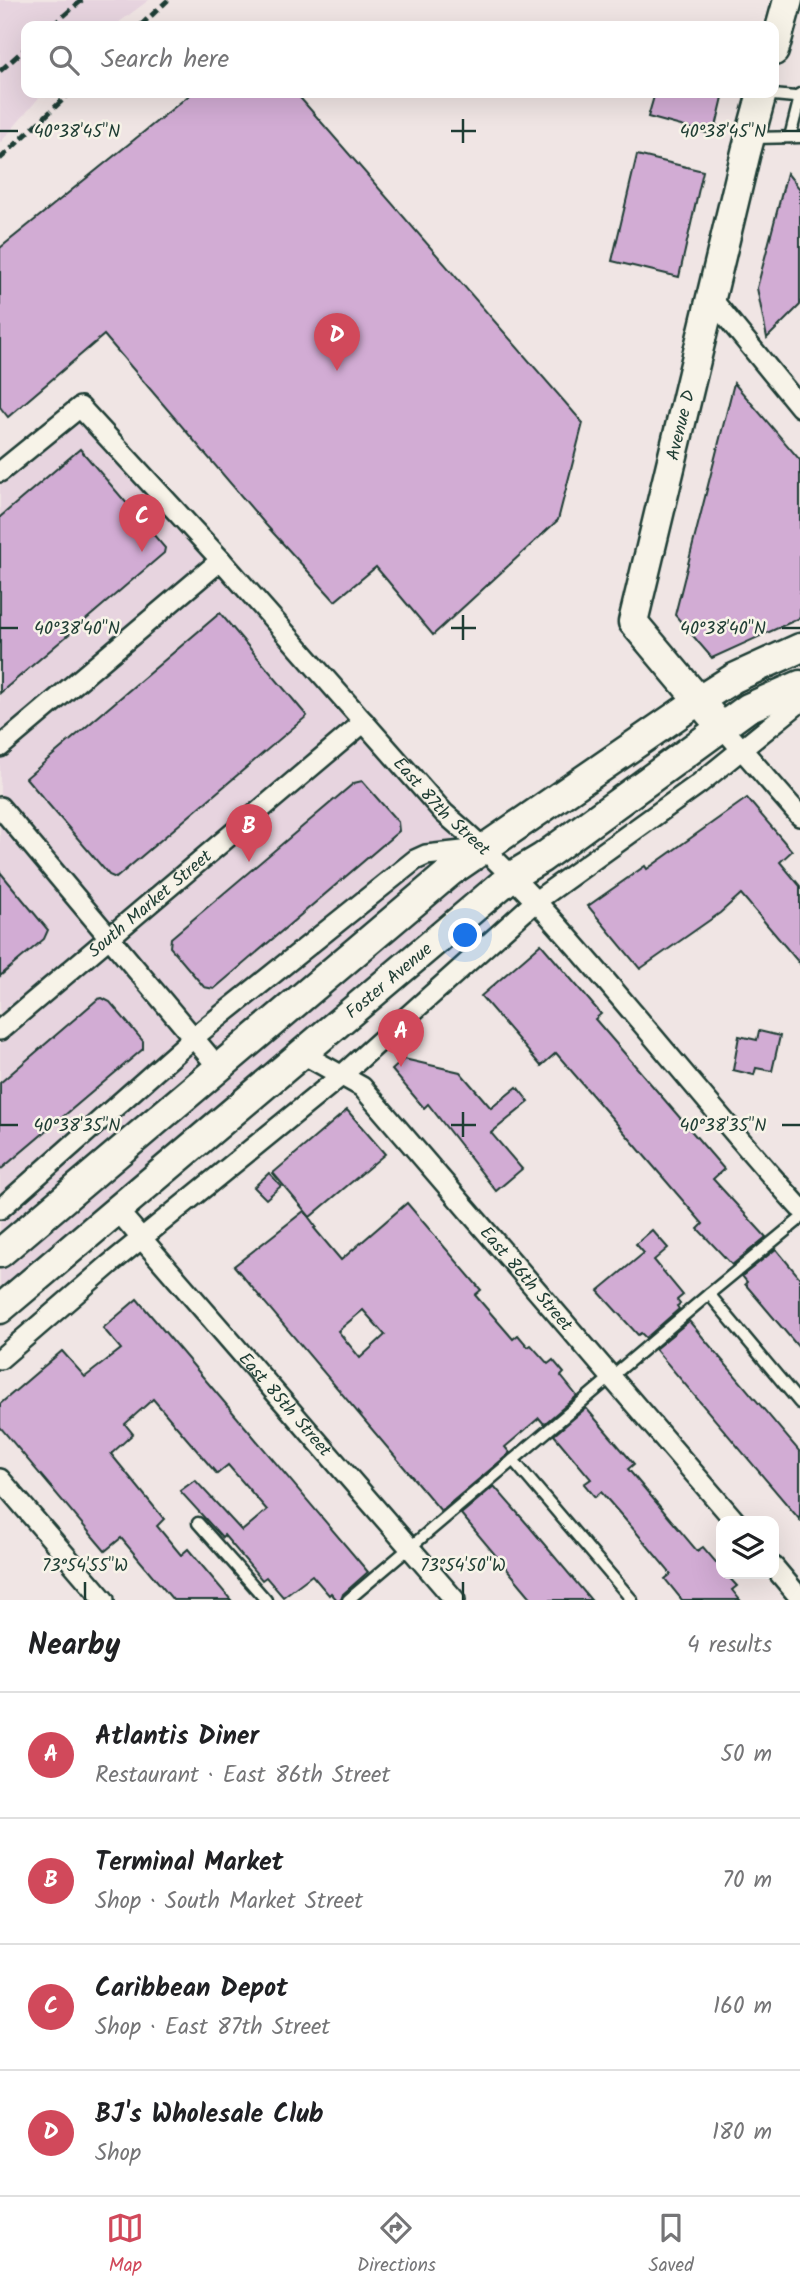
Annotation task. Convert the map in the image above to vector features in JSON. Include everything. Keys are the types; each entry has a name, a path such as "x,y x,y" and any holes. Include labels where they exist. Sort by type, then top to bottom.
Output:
{"main road":[{"path":"779,33 788,0"},
{"name":"Avenue D","path":"723,728 632,622 761,98"},
{"path":"0,1253 450,872 698,701 734,678 800,648"},
{"name":"Foster Avenue","path":"0,1309 512,876 542,858 748,708 800,685"}],"street":[{"path":"711,298 800,407"},
{"name":"East 87th Street","path":"0,472 80,407 221,560 444,813 486,848 536,901 800,1208"},
{"path":"0,747 221,560"},
{"path":"0,1359 142,1238 341,1076 536,901 743,751 800,702"},
{"name":"South Market Street","path":"0,1030 364,722"},
{"path":"723,728 800,816"},
{"path":"0,807 218,1068"},
{"path":"0,1209 193,1038 415,860 426,855 486,848"},
{"name":"East 86th Street","path":"303,1054 362,1087 730,1516"},
{"name":"East 85th Street","path":"117,1210 455,1600"},
{"path":"0,1479 104,1600"},
{"path":"779,1573 800,1598"}],"lane":[{"path":"750,138 795,137 800,95 779,96"},
{"path":"348,1600 800,1219"},
{"path":"709,1294 800,1403"},
{"path":"513,1460 632,1600"},
{"path":"198,1523 266,1600"}],"shaded area":[{"path":"0,0 149,0 121,21 21,21 21,98 39,98 0,143"},
{"path":"80,407 512,876 0,1307 0,472"}],"building":[{"path":"186,98 300,98 583,423 558,520 433,635 376,567 335,601 266,525 104,335 8,417 0,407 0,248"},
{"path":"654,98 723,98 714,135 648,117"},
{"path":"637,155 703,171 679,277 612,261"},
{"path":"787,173 800,189 800,305 767,338 757,288"},
{"path":"734,383 800,460 800,618 712,658 675,615"},
{"path":"80,449 165,548 164,553 0,693 0,517"},
{"path":"220,613 307,716 116,878 109,875 26,778"},
{"path":"362,781 398,822 399,831 214,989 204,987 170,947 171,938 354,783"},
{"path":"747,798 792,851 780,862 800,886 800,964 741,894 720,913 640,969 588,906 645,866 647,869"},
{"path":"0,872 48,930 44,939 0,976"},
{"path":"541,944 601,1014 595,1019 724,1169 713,1179 766,1237 732,1265 698,1229 703,1224 556,1053 541,1066 481,996"},
{"path":"102,998 110,1002 143,1041 143,1049 0,1170 0,1083"},
{"path":"759,1031 780,1036 772,1071 756,1068 754,1075 733,1070 739,1036 757,1040"},
{"path":"404,1059 460,1072 491,1108 517,1087 529,1102 491,1133 522,1169 496,1191 428,1104 424,1108 392,1070"},
{"path":"347,1110 385,1154 310,1217 273,1173"},
{"path":"269,1173 281,1186 266,1199 254,1187"},
{"path":"407,1203 481,1290 475,1295 513,1339 518,1335 548,1364 553,1360 564,1373 561,1376 577,1396 544,1424 539,1418 505,1447 510,1453 441,1511 234,1266 304,1211 316,1227 314,1228 341,1260","holes":["363,1310 385,1335 360,1358 338,1331"]},
{"path":"652,1230 668,1248 654,1260 683,1295 677,1300 679,1309 646,1338 641,1333 638,1335 598,1291 644,1253 636,1244"},
{"path":"776,1249 800,1278 800,1349 745,1284 747,1282 742,1276"},
{"path":"137,1299 368,1572 343,1594 341,1600 337,1600 331,1593 329,1595 312,1575 283,1597 266,1577 262,1580 224,1535 222,1537 180,1491 195,1480 242,1531 267,1510 228,1465 217,1474 153,1399 125,1424 133,1434 111,1454 164,1519 157,1526 181,1555 188,1549 231,1600 173,1600 121,1538 105,1551 0,1427 0,1404 62,1351 85,1377 121,1349 103,1328"},
{"path":"689,1321 800,1452 800,1520 655,1349"},
{"path":"586,1408 634,1464 628,1469 697,1551 703,1547 716,1562 716,1579 731,1579 737,1586 732,1590 740,1600 682,1600 665,1579 671,1574 601,1492 595,1497 584,1484 591,1479 554,1435"},
{"path":"494,1486 591,1600 533,1600 461,1514"}],"railway":[{"path":"58,21 82,0"},
{"path":"145,21 168,0"},
{"path":"0,71 21,52"},
{"path":"0,159 65,98"}],"place":[{"name":"BJ's Wholesale Club","path":"337,371"},
{"name":"Caribbean Depot","path":"142,552"},
{"name":"Terminal Market","path":"249,862"},
{"name":"Atlantis Diner","path":"401,1067"}]}
